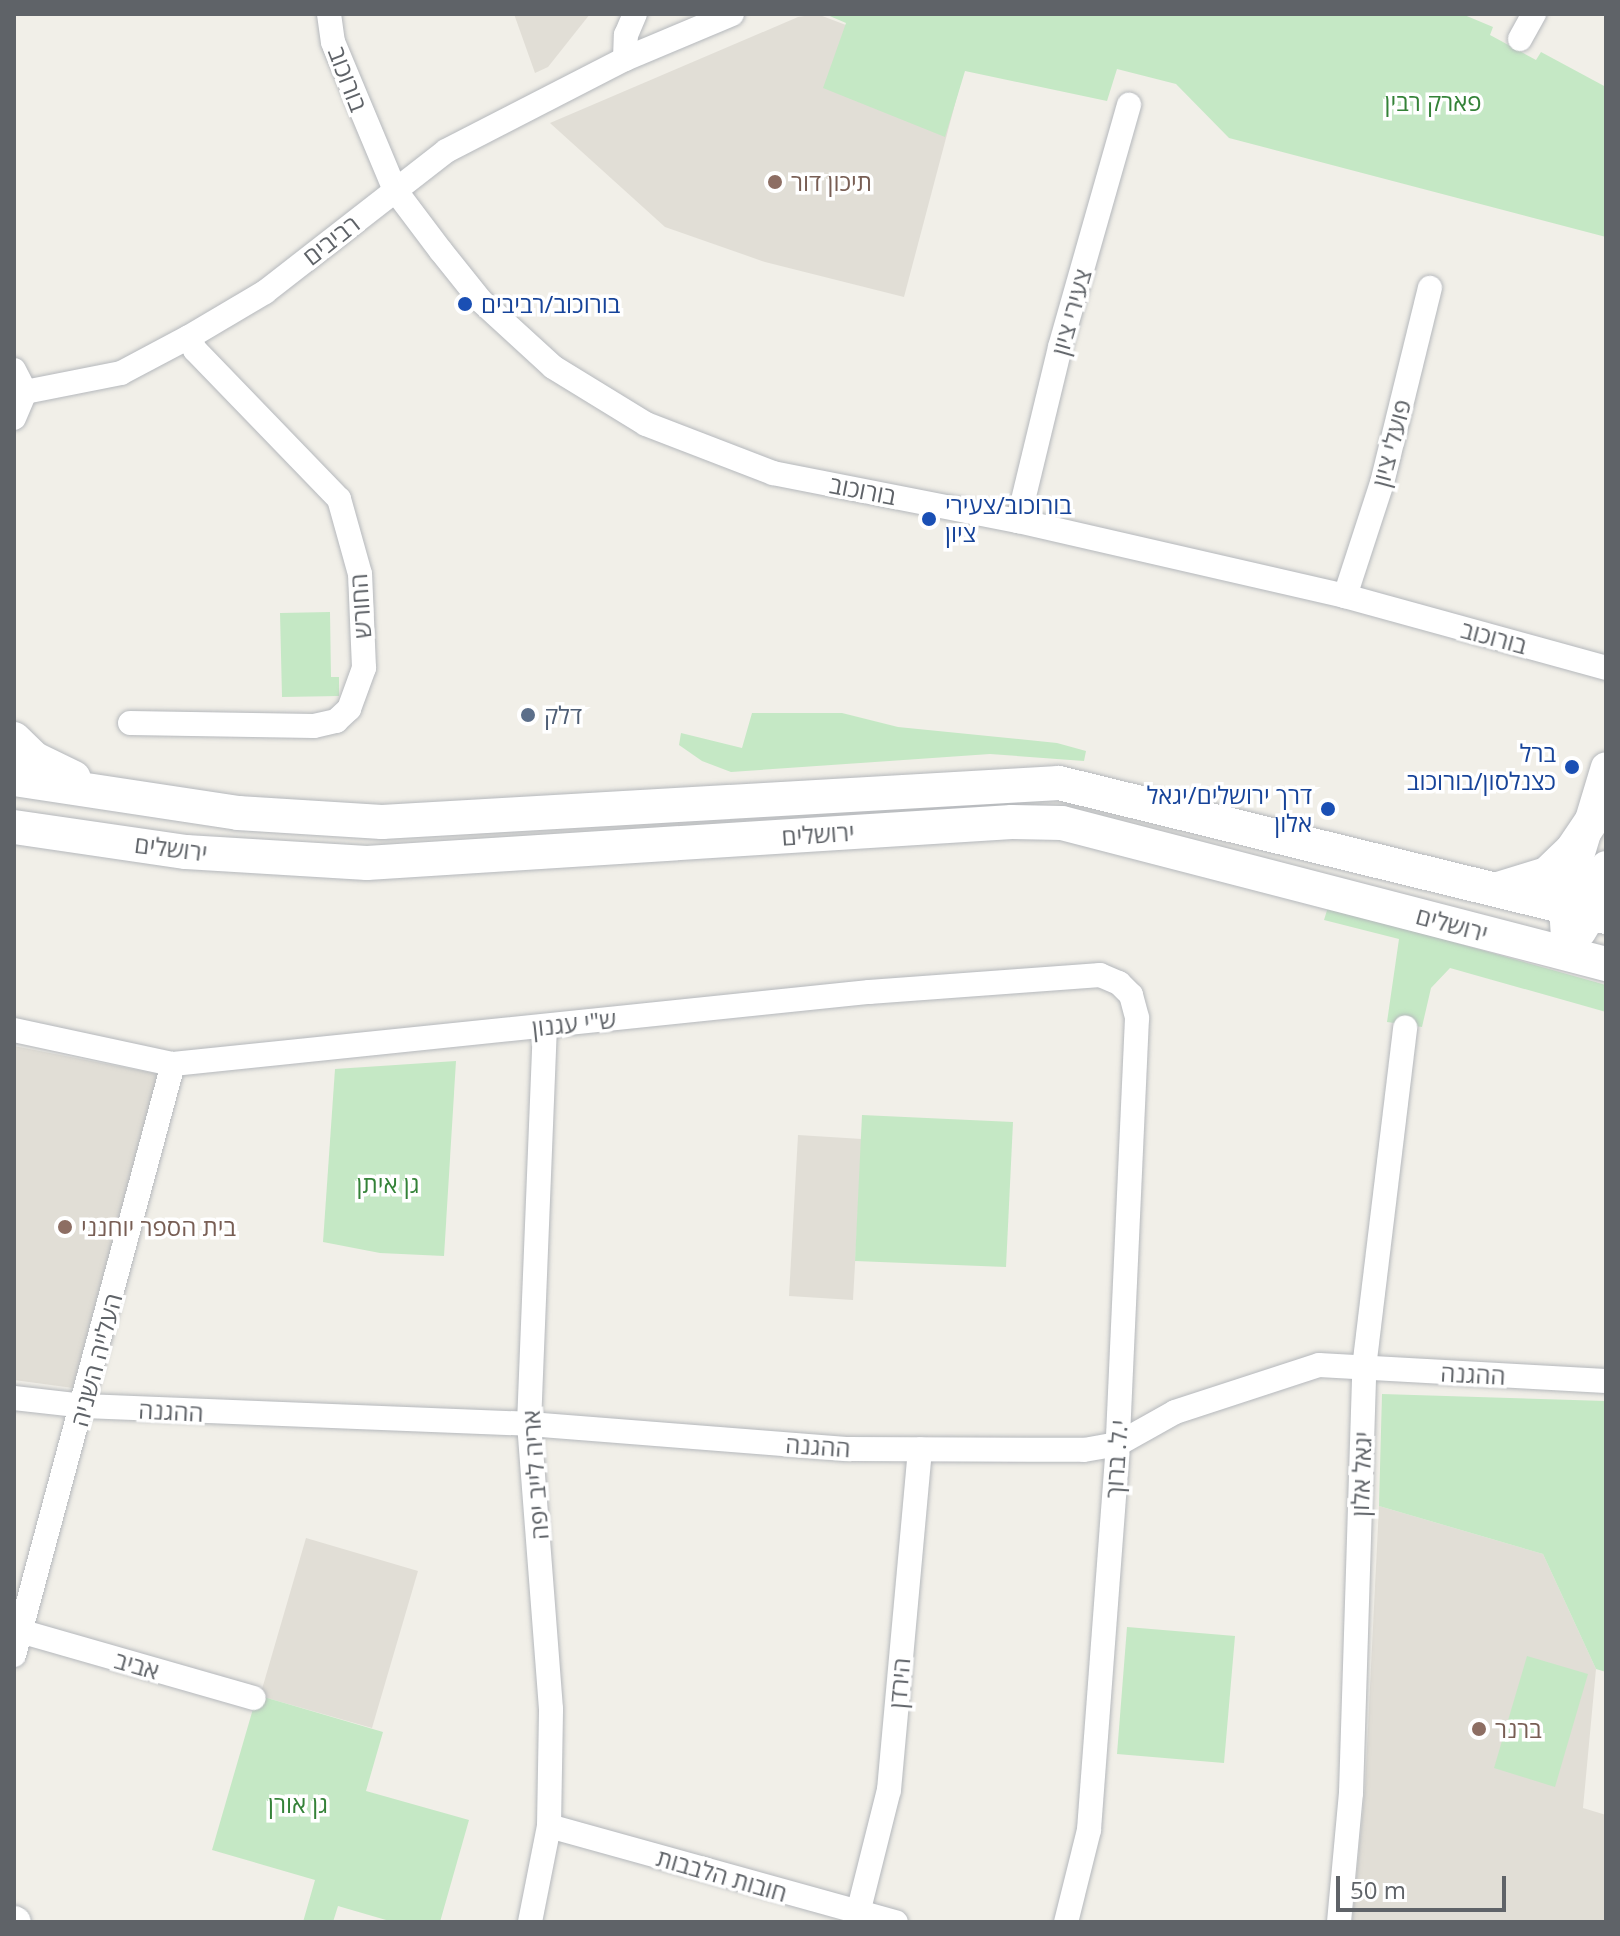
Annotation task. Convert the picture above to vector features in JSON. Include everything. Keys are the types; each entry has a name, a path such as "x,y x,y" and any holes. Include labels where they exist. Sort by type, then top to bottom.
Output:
{"main road":[{"path":"14,739 55,771 103,792"},
{"name":"ירושלים","path":"14,779 238,813 382,822 1059,783 1588,912"},
{"name":"ירושלים","path":"14,827 186,852 367,863 1012,822 1062,823 1606,964"},
{"path":"1494,889 1547,874 1572,850 1591,822"}],"street":[{"name":"בורוכוב","path":"329,14 333,42 395,190 481,301 553,367 593,396 704,449 773,473 1018,521 1345,596 1606,668"},
{"path":"625,59 626,35 635,14"},
{"name":"רביבים","path":"25,392 121,373 189,337 265,292 446,151 625,59 732,14"},
{"path":"1520,39 1534,14"},
{"name":"צעירי ציון","path":"1018,521 1060,347 1129,105"},
{"name":"פועלי ציון","path":"1345,596 1382,483 1430,288"},
{"name":"החורש","path":"130,723 314,726 336,721 349,709 364,668 360,574 339,499 195,350 189,337"},
{"path":"14,370 25,392 14,418"},
{"path":"1588,912 1591,822 1606,767"},
{"path":"1567,953 1606,866"},
{"name":"ש\"י עגנון","path":"14,1030 173,1064 869,992 1100,975 1131,995"},
{"name":"י.ל. ברוך","path":"1066,1922 1089,1830 1118,1444 1137,1018 1131,995"},
{"name":"אריה לייב יפה","path":"530,1922 549,1826 551,1709 529,1424 545,1027"},
{"name":"יגאל אלון","path":"1339,1922 1351,1793 1364,1368 1405,1027"},
{"name":"העלייה השניה","path":"17,1643 84,1406 173,1064"},
{"name":"ההגנה","path":"14,1398 84,1406 529,1424 846,1449 1084,1450 1118,1444 1175,1412 1319,1365 1606,1381"},
{"name":"הירדן","path":"858,1913 889,1790 920,1449"},
{"name":"אביב","path":"17,1643 254,1698"},
{"name":"חובות הלבבות","path":"549,1826 896,1922"}],"shaded area":[{"path":"514,14 590,14 548,67 535,73"},
{"name":"תיכון דור","path":"817,14 964,70 904,297 765,262 665,227 550,123 798,17"},
{"name":"בית הספר יוחנני","path":"14,1046 158,1074 73,1388 14,1380"},
{"path":"798,1135 862,1139 853,1300 789,1296"},
{"name":"ברנר","path":"1379,1506 1543,1554 1596,1669 1583,1808 1606,1815 1606,1922 1352,1922 1365,1788"},
{"path":"306,1538 418,1571 372,1728 260,1696"}],"green space":[{"name":"פארק רבין","path":"825,14 1462,14 1493,27 1490,35 1536,60 1541,52 1606,87 1606,237 1229,138 1176,84 1117,69 1107,101 965,71 945,137 823,88 846,23"},
{"path":"330,612 331,677 339,677 339,696 282,697 280,613"},
{"path":"752,713 842,713 898,727 1057,743 1086,751 1084,761 990,754 731,772 702,761 679,745 681,733 742,748"},
{"path":"1328,907 1606,985 1606,1012 1450,968 1431,988 1422,1027 1387,1022 1399,939 1324,920"},
{"name":"גן איתן","path":"456,1061 444,1256 380,1253 323,1242 335,1069"},
{"path":"862,1115 1013,1122 1006,1267 855,1261"},
{"path":"1382,1394 1606,1401 1606,1672 1596,1669 1543,1554 1379,1506"},
{"path":"1127,1627 1235,1636 1224,1763 1117,1754"},
{"path":"1527,1656 1588,1674 1555,1787 1494,1768"},
{"name":"גן אורן","path":"257,1695 383,1732 366,1791 469,1820 440,1922 393,1922 338,1906 333,1922 303,1922 315,1880 212,1850"}],"place":[{"name":"תיכון דור","path":"775,182"},
{"name":"בורוכוב/רביבים","path":"465,304"},
{"name":"בורוכוב/צעירי ציון","path":"929,519"},
{"name":"דלק","path":"528,715"},
{"name":"ברל כצנלסון/בורוכוב","path":"1572,767"},
{"name":"דרך ירושלים/יגאל אלון","path":"1328,809"},
{"name":"בית הספר יוחנני","path":"65,1227"},
{"name":"ברנר","path":"1479,1729"}]}
